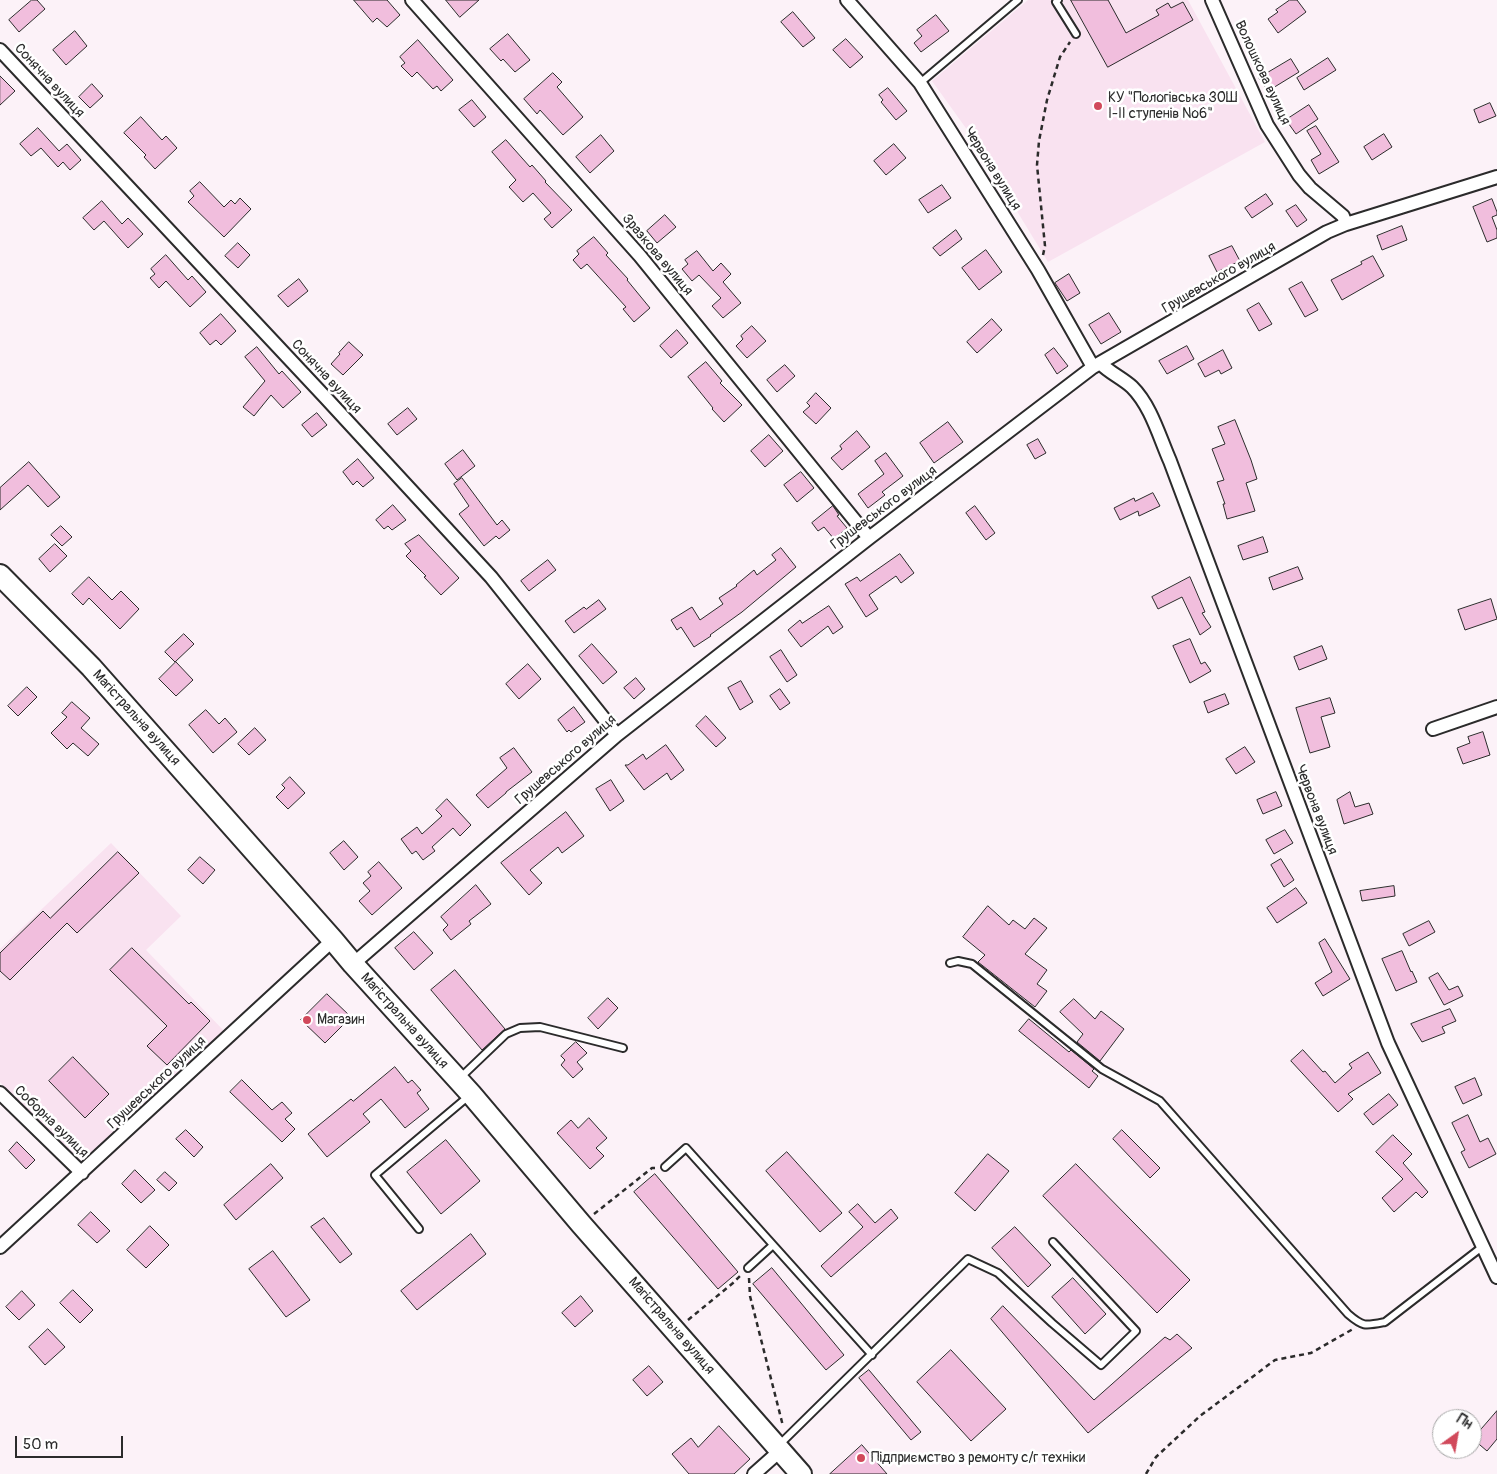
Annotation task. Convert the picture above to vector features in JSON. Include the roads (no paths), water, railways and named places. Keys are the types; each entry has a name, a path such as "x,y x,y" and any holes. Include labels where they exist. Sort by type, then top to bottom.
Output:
{"main road":[{"name":"Магістральна вулиця","path":"0,575 91,667 464,1087 581,1224 676,1331 780,1442 801,1474"}],"street":[{"name":"Зразкова вулиця","path":"412,0 640,256 869,538"},
{"name":"Червона вулиця","path":"847,0 920,83 1097,365 1132,387 1147,408 1170,460 1388,1043 1497,1277"},
{"name":"Волошкова вулиця","path":"1212,0 1267,124 1299,175 1310,188 1343,216 1346,224"},
{"name":"Сонячна вулиця","path":"0,50 491,577 617,735"},
{"name":"Грушевського вулиця","path":"353,964 617,735 869,538 1097,365 1327,232 1346,224 1497,177"},
{"path":"1433,729 1497,707"},
{"name":"Грушевського вулиця","path":"0,1247 333,940"},
{"name":"Соборна вулиця","path":"0,1093 82,1172"},
{"path":"754,1474 780,1442"}],"lane":[{"path":"920,83 1018,0"},
{"path":"1058,0 1056,2 1076,34"},
{"path":"950,963 958,960 972,964 1102,1069 1160,1101 1348,1314 1361,1324 1370,1325 1385,1322 1482,1247"},
{"path":"419,1229 375,1175 464,1087 506,1034 520,1028 540,1027 622,1048"},
{"path":"666,1167 686,1148 872,1355"},
{"path":"780,1442 872,1355 968,1259 998,1273 1101,1365 1136,1331 1053,1242"},
{"path":"748,1268 773,1245"}],"place":[{"name":"КУ \"Пологівська ЗОШ І-ІІ ступенів №6\"","path":"1098,106"},
{"name":"Магазин","path":"307,1020"},
{"name":"Підприємство з ремонту с/г техніки","path":"861,1458"}]}
